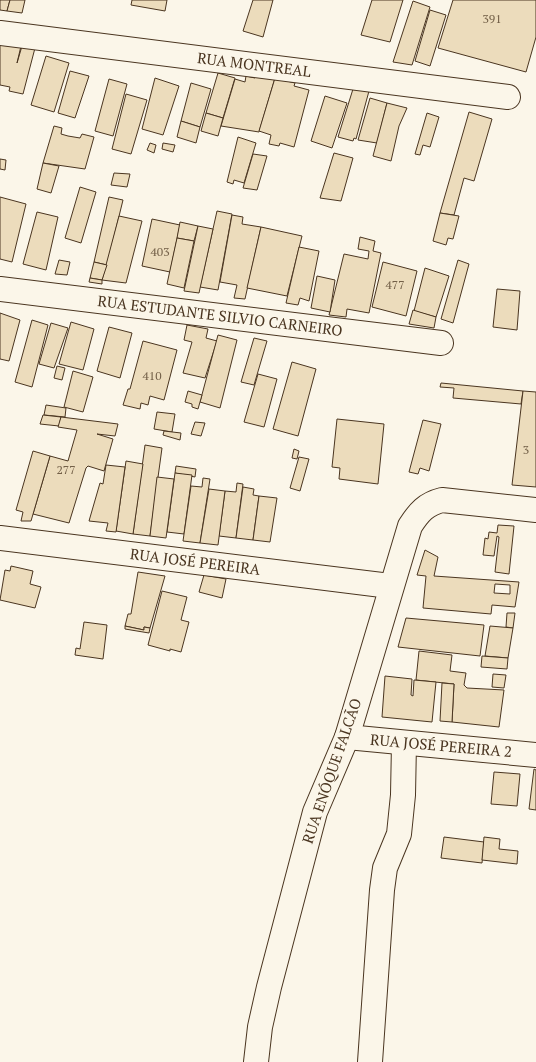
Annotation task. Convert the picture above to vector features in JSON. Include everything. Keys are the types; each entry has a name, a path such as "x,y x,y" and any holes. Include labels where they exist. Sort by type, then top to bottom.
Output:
{"street":[{"name":"RUA MONTREAL","path":"0,33 508,98"},
{"name":"RUA ESTUDANTE SILVIO CARNEIRO","path":"0,289 441,343"},
{"name":"RUA ENÓQUE FALCÃO","path":"256,1062 260,1026 269,986 315,812 347,737 390,586 410,526 418,514 430,503 442,500 536,510"},
{"name":"RUA JOSÉ PEREIRA","path":"0,538 390,586"},
{"name":"RUA JOSÉ PEREIRA 2","path":"347,737 536,755"},
{"path":"370,1062 382,890 386,868 399,834 403,795 404,743"}],"building":[{"path":"0,0 10,0 7,11 0,10"},
{"path":"10,0 25,0 22,13 7,11"},
{"path":"132,0 167,0 165,11 131,5"},
{"path":"253,0 273,0 263,37 243,31"},
{"path":"372,0 403,0 390,42 361,35"},
{"path":"453,0 536,0 536,37 526,72 438,48"},
{"path":"413,1 430,7 412,65 393,62"},
{"path":"430,10 446,15 430,66 415,61"},
{"path":"0,43 21,46 17,63 22,46 35,48 23,94 9,91 10,87 0,85"},
{"path":"46,56 69,63 54,112 31,105"},
{"path":"70,71 89,76 75,118 58,113"},
{"path":"218,73 235,78 223,118 206,113"},
{"path":"256,75 275,78 259,132 221,126 235,79 245,82 246,76 255,78"},
{"path":"155,78 179,86 163,135 142,129"},
{"path":"275,78 295,83 294,86 309,90 294,147 280,143 279,146 269,144 271,135 259,131"},
{"path":"109,79 127,84 113,136 95,131"},
{"path":"191,83 211,89 200,127 181,121"},
{"path":"353,89 369,91 356,139 354,138 353,141 338,137"},
{"path":"126,94 147,100 131,154 112,149"},
{"path":"325,96 347,103 332,148 311,141"},
{"path":"370,98 387,103 377,143 358,140"},
{"path":"387,103 407,108 399,126 391,161 373,156"},
{"path":"469,112 492,119 474,181 464,178 454,215 440,213"},
{"path":"206,113 223,118 218,136 201,131"},
{"path":"427,113 439,117 430,147 423,145 420,155 415,154"},
{"path":"181,121 200,127 196,143 177,137"},
{"path":"54,126 62,128 61,134 68,136 80,138 82,134 94,137 85,169 43,163"},
{"path":"238,137 256,143 244,183 234,180 233,184 227,182"},
{"path":"150,143 156,145 154,153 147,150"},
{"path":"163,143 175,145 173,152 162,149"},
{"path":"334,153 353,158 341,201 320,198"},
{"path":"253,154 267,156 257,190 243,188"},
{"path":"0,159 6,160 5,170 0,169"},
{"path":"43,163 59,166 51,193 37,189"},
{"path":"114,173 130,174 127,187 111,185"},
{"path":"80,187 96,192 81,243 65,238"},
{"path":"0,197 26,204 12,262 0,259"},
{"path":"109,197 123,200 107,265 94,262"},
{"path":"217,211 232,214 218,290 200,287"},
{"path":"37,212 58,217 46,270 23,264"},
{"path":"440,213 459,216 453,239 448,238 446,245 433,241"},
{"path":"232,215 243,217 242,224 261,227 245,299 234,298 237,285 220,282"},
{"path":"119,216 142,221 126,283 102,280"},
{"path":"152,219 180,225 170,272 142,266"},
{"path":"180,222 198,226 194,241 177,238"},
{"path":"198,226 213,229 199,293 184,291"},
{"path":"261,227 302,236 287,296 247,288"},
{"path":"360,237 375,241 373,251 381,253 369,313 347,309 346,317 329,315 344,254 368,259 369,251 358,249"},
{"path":"177,238 194,241 184,288 167,284"},
{"path":"299,247 319,251 309,301 300,298 298,305 286,303"},
{"path":"59,260 70,262 67,275 55,274"},
{"path":"458,260 469,264 453,323 441,319"},
{"path":"94,262 107,265 102,280 90,278"},
{"path":"383,262 417,271 406,316 372,307"},
{"path":"425,268 449,276 436,317 414,311"},
{"path":"317,276 335,280 330,312 311,308"},
{"path":"90,278 102,280 102,284 89,282"},
{"path":"497,289 520,291 517,330 493,327"},
{"path":"413,310 436,317 434,328 409,324"},
{"path":"0,313 20,320 9,361 0,359"},
{"path":"32,320 48,325 32,387 15,382"},
{"path":"71,322 94,329 83,370 59,364"},
{"path":"51,323 68,328 54,368 39,364"},
{"path":"187,325 208,329 206,338 217,341 205,378 183,373 192,342 184,340"},
{"path":"109,327 132,333 120,378 97,371"},
{"path":"218,335 237,340 220,408 200,402"},
{"path":"254,338 267,341 254,385 241,382"},
{"path":"143,341 177,350 164,400 150,396 148,405 141,403 140,409 123,405 128,389 130,389"},
{"path":"292,362 316,369 298,436 273,429"},
{"path":"57,366 65,368 62,380 54,378"},
{"path":"73,371 93,377 83,412 64,407"},
{"path":"258,374 277,379 264,427 244,422"},
{"path":"441,383 523,391 521,404 453,398 454,388 440,387"},
{"path":"188,391 202,395 198,409 192,407 192,404 185,402"},
{"path":"523,391 536,392 536,487 512,485"},
{"path":"46,405 66,408 65,417 44,415"},
{"path":"157,412 175,414 172,432 154,429"},
{"path":"43,415 61,417 59,426 40,424"},
{"path":"61,417 118,424 115,436 97,434 113,439 104,471 88,466 86,468 69,523 33,514 50,456 68,461 77,430 58,427"},
{"path":"337,419 384,424 378,484 339,479 340,468 332,467"},
{"path":"423,420 441,424 429,471 420,468 418,474 409,472"},
{"path":"195,422 205,423 201,436 191,434"},
{"path":"164,431 181,433 180,440 163,435"},
{"path":"145,445 162,448 150,536 133,534"},
{"path":"294,449 299,451 297,459 292,458"},
{"path":"33,451 50,456 31,521 21,521 23,512 16,510"},
{"path":"299,457 309,459 300,491 290,488"},
{"path":"126,461 143,464 133,534 116,531"},
{"path":"106,465 125,467 116,532 106,531 108,523 89,521 100,483 103,484"},
{"path":"176,466 196,469 195,477 175,473"},
{"path":"175,473 192,475 184,534 167,532"},
{"path":"157,477 174,479 166,538 150,536"},
{"path":"203,478 210,479 200,543 183,541 191,486 202,487"},
{"path":"237,483 243,484 236,538 219,536 225,491 236,492"},
{"path":"243,487 254,489 253,495 259,496 253,540 236,538"},
{"path":"209,489 225,491 218,545 200,543"},
{"path":"259,496 277,498 270,542 253,540"},
{"path":"498,525 514,526 509,574 495,572 499,537 497,536 494,556 483,555 485,538 488,539 489,532 497,533"},
{"path":"425,550 438,557 434,576 519,582 515,607 492,605 491,614 423,608 426,576 417,575","holes":["495,584 510,585 510,594 494,593"]},
{"path":"11,566 33,571 30,584 41,587 35,608 0,600 5,570 10,571"},
{"path":"138,572 165,576 150,628 144,627 144,630 125,626 128,614 131,614"},
{"path":"204,575 226,579 222,598 199,592"},
{"path":"162,591 187,597 181,620 189,622 181,652 148,645"},
{"path":"507,613 515,613 513,628 506,627"},
{"path":"406,618 484,625 480,656 398,647"},
{"path":"84,622 107,625 103,659 75,655 76,648 80,649"},
{"path":"125,626 144,630 144,627 150,628 149,633 125,629"},
{"path":"490,626 513,628 508,658 485,656"},
{"path":"419,651 452,655 450,671 466,673 464,685 467,688 504,690 499,727 452,722 454,684 416,680"},
{"path":"482,656 508,658 507,669 481,667"},
{"path":"493,674 506,675 504,688 492,687"},
{"path":"385,676 412,679 411,695 413,696 414,680 436,682 432,722 382,717"},
{"path":"442,683 454,684 452,722 440,721"},
{"path":"534,769 536,770 536,810 529,809"},
{"path":"494,772 520,774 517,806 491,804"},
{"path":"444,837 484,842 482,863 441,858"},
{"path":"484,837 500,839 499,849 518,851 517,864 482,860"}]}
